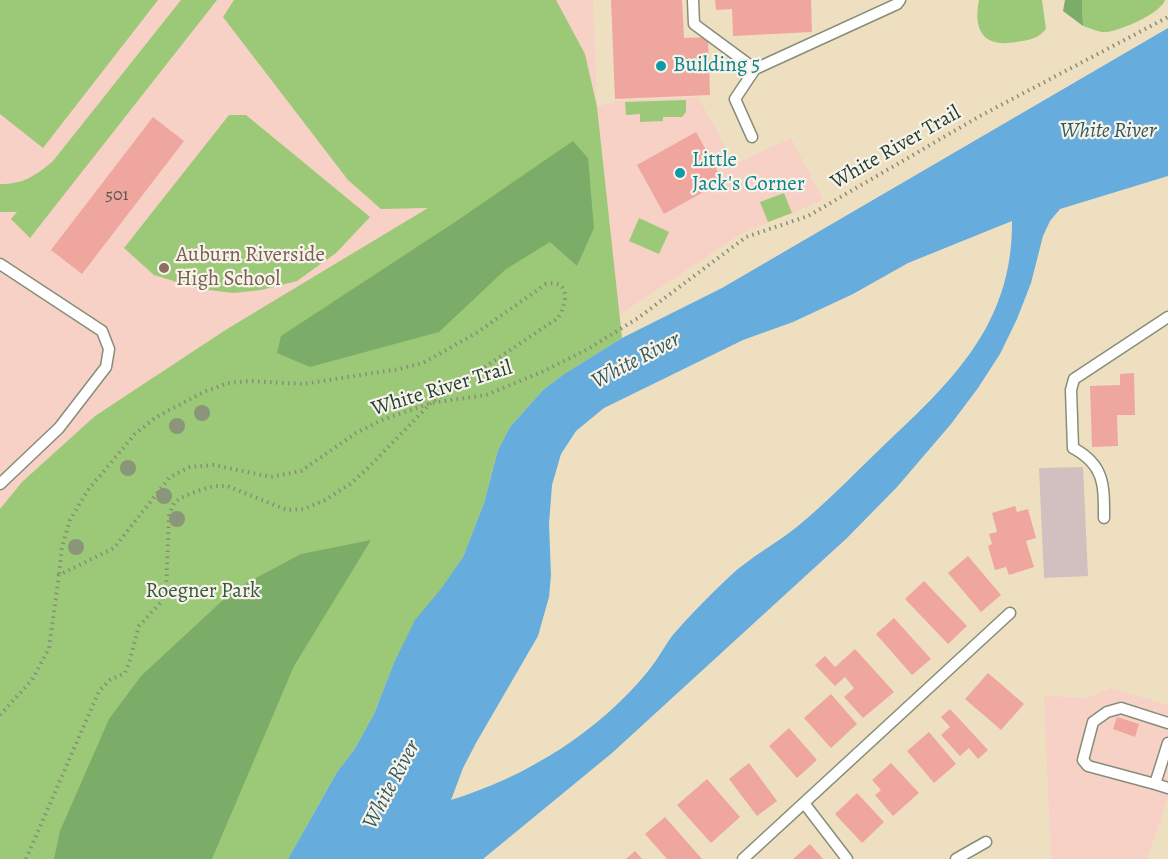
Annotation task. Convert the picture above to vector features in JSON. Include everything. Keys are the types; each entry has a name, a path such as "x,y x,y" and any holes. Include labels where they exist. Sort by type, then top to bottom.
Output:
{"lane":[{"path":"693,0 694,24 755,69"},
{"path":"752,137 735,99 755,69 897,4 900,0"},
{"path":"0,264 102,332 109,349 106,367 59,428 0,484"},
{"path":"1104,518 1104,488 1101,473 1083,453 1073,448 1071,390 1074,379 1168,317"},
{"path":"743,859 1010,613"},
{"path":"1168,723 1121,708 1107,712 1093,722 1083,760 1088,766 1168,788"},
{"path":"1155,784 1168,743"},
{"path":"804,803 847,859"},
{"path":"956,859 986,842"}],"path":[{"name":"White River Trail","path":"60,575 114,548 170,477 190,466 214,465 271,477 301,471 356,433 382,420 431,403 486,395 544,371 588,349 638,318 746,237 808,216 980,116 1168,17"},
{"path":"0,715 32,680 49,648 62,547 70,520 88,490 135,434 156,417 206,391 228,383 250,381 303,384 423,363 478,332 536,290 554,283 560,285 564,291 565,307 558,318 431,403 350,484 325,500 304,509 287,510 227,486 214,486 180,498 174,503 169,516 166,590 161,602 139,626 125,673 110,680 99,691 26,859"}],"shaded area":[{"name":"Auburn Riverside High School","path":"0,0 593,0 597,107 227,329 95,416 22,482 0,509"},
{"path":"698,97 735,164 791,138 823,200 741,234 619,315 597,107 615,101"},
{"path":"1083,467 1088,576 1044,578 1039,468"},
{"path":"1111,688 1168,705 1168,798 1147,859 1051,859 1044,696 1087,698"}],"green space":[{"path":"0,0 158,0 43,148 0,114"},
{"path":"181,0 217,0 30,238 11,219 17,212 0,212 0,184 16,183 29,178 53,161"},
{"name":"Roegner Park","path":"234,0 556,0 585,54 597,107 622,338 564,374 543,390 510,427 498,450 484,503 463,557 393,665 374,714 354,750 337,772 288,859 0,859 0,509 22,482 95,416 227,329 428,208 381,209 348,180 223,17"},
{"path":"979,0 1042,0 1046,29 1036,37 1025,41 1005,43 988,39 979,28"},
{"path":"1065,0 1082,0 1083,26 1063,11"},
{"path":"1082,0 1165,0 1156,11 1139,20 1113,31 1104,32 1083,26"},
{"path":"686,100 686,112 682,117 663,117 663,121 640,122 640,114 626,115 625,102"},
{"path":"229,115 246,115 370,217 336,253 297,281 261,290 234,293 200,289 154,275 124,248"},
{"path":"573,141 588,158 594,228 577,266 550,242 506,269 439,332 310,367 277,353 281,336 455,222"},
{"path":"784,193 792,213 768,222 760,202"},
{"path":"639,218 669,232 659,254 629,241"},
{"path":"371,540 294,666 212,859 54,859 60,831 109,719 141,676 235,589 301,554"}],"water":[{"name":"White River","path":"1168,28 1168,176 1060,209 1050,221 1043,236 1031,283 1017,319 1000,354 978,388 951,424 897,487 847,538 612,753 483,859 288,859 337,772 354,750 374,714 393,665 415,620 441,589 463,557 484,503 498,450 510,427 543,390 564,374 622,338 722,288","holes":["1012,221 1009,259 1001,292 989,323 972,351 929,402 829,499 790,533 746,563 722,584 679,628 649,670 608,713 559,750 533,765 507,779 451,800 463,768 476,743 538,636 549,597 551,575 549,524 552,485 561,454 576,431 604,408 743,340 793,322 853,294 908,263"]}],"building":[{"name":"Building 5","path":"611,0 682,0 684,38 708,37 710,95 615,99"},
{"path":"715,0 811,0 812,32 733,36 732,9 716,10"},
{"path":"153,117 184,141 82,274 51,250"},
{"name":"Little Jack's Corner","path":"696,132 723,181 664,214 637,165"},
{"path":"1134,373 1135,415 1117,415 1118,446 1092,447 1090,386 1120,385 1120,374"},
{"path":"1015,506 1017,512 1028,509 1036,538 1026,541 1034,567 1009,575 1006,567 995,570 988,546 992,544 989,534 997,532 992,513"},
{"path":"968,556 1001,595 981,612 948,573"},
{"path":"924,581 967,626 948,644 905,599"},
{"path":"894,618 931,659 912,675 876,634"},
{"path":"855,649 894,692 863,718 844,697 854,688 845,677 835,686 815,665 825,656 835,667"},
{"path":"988,673 1024,704 1001,730 965,699"},
{"path":"831,694 857,724 831,748 804,718"},
{"path":"950,709 988,750 978,759 969,748 960,756 941,735 950,727 941,717"},
{"path":"1117,717 1139,724 1135,737 1113,729"},
{"path":"789,728 817,760 797,778 769,746"},
{"path":"929,732 956,764 934,783 907,751"},
{"path":"749,763 777,801 757,816 729,779"},
{"path":"891,763 919,793 893,816 875,795 881,790 872,780"},
{"path":"707,779 740,817 711,843 677,805"},
{"path":"857,793 884,822 862,843 835,814"},
{"path":"665,817 702,859 667,859 645,834"},
{"path":"810,844 823,859 793,859"},
{"path":"635,851 642,859 626,859"}],"place":[{"name":"Building 5","path":"661,66"},
{"name":"Little Jack's Corner","path":"680,173"},
{"name":"Auburn Riverside High School","path":"164,268"}]}
